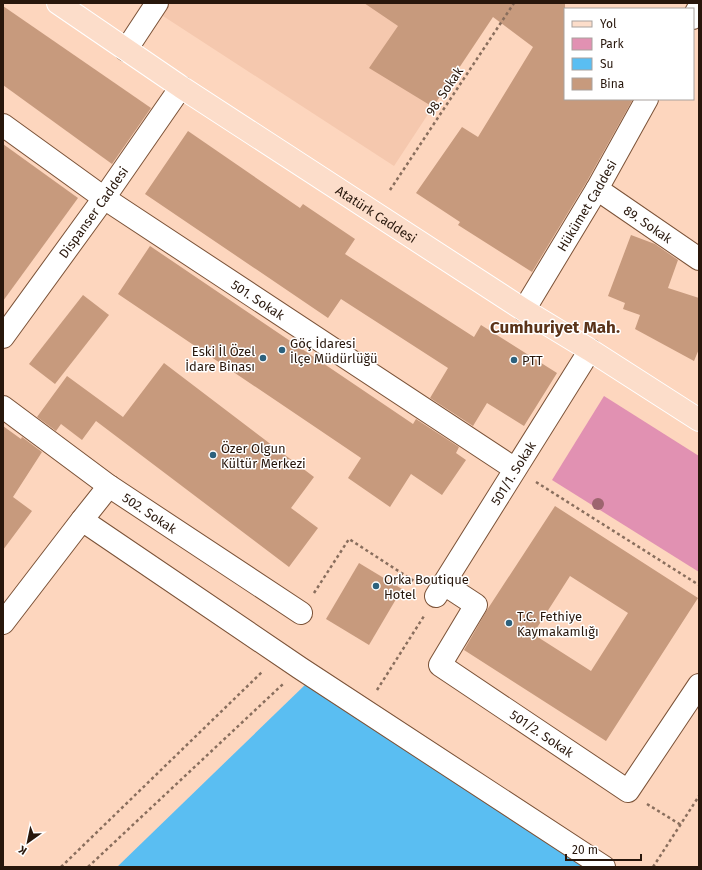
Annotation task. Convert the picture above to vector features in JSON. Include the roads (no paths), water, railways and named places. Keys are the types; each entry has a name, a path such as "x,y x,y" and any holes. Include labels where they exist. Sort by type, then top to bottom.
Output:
{"main road":[{"name":"Atatürk Caddesi","path":"58,3 181,87 524,310 590,350 699,420"}],"street":[{"path":"126,50 157,3"},
{"path":"694,16 699,7"},
{"name":"Dispanser Caddesi","path":"3,336 104,198 181,87"},
{"name":"Hükümet Caddesi","path":"524,310 597,189 647,100"},
{"name":"501. Sokak","path":"3,125 104,198 515,469"},
{"name":"89. Sokak","path":"597,189 699,259"},
{"name":"501/1. Sokak","path":"440,590 590,350"},
{"name":"502. Sokak","path":"3,408 109,486 301,613"},
{"path":"3,623 109,486"},
{"path":"82,520 300,668 604,867"},
{"name":"501/2. Sokak","path":"440,590 476,605 440,665 628,791 699,685"}],"water":[{"path":"307,683 585,867 117,867"}],"place":[{"name":"Göç İdaresi İlçe Müdürlüğü","path":"282,350"},
{"name":"Eski İl Özel İdare Binası","path":"263,358"},
{"name":"PTT","path":"514,360"},
{"name":"Özer Olgun Kültür Merkezi","path":"213,455"},
{"name":"Orka Boutique Hotel","path":"376,586"},
{"name":"T.C. Fethiye Kaymakamlığı","path":"509,623"}],"district":[{"name":"Cumhuriyet Mah.","path":"555,327"}]}
